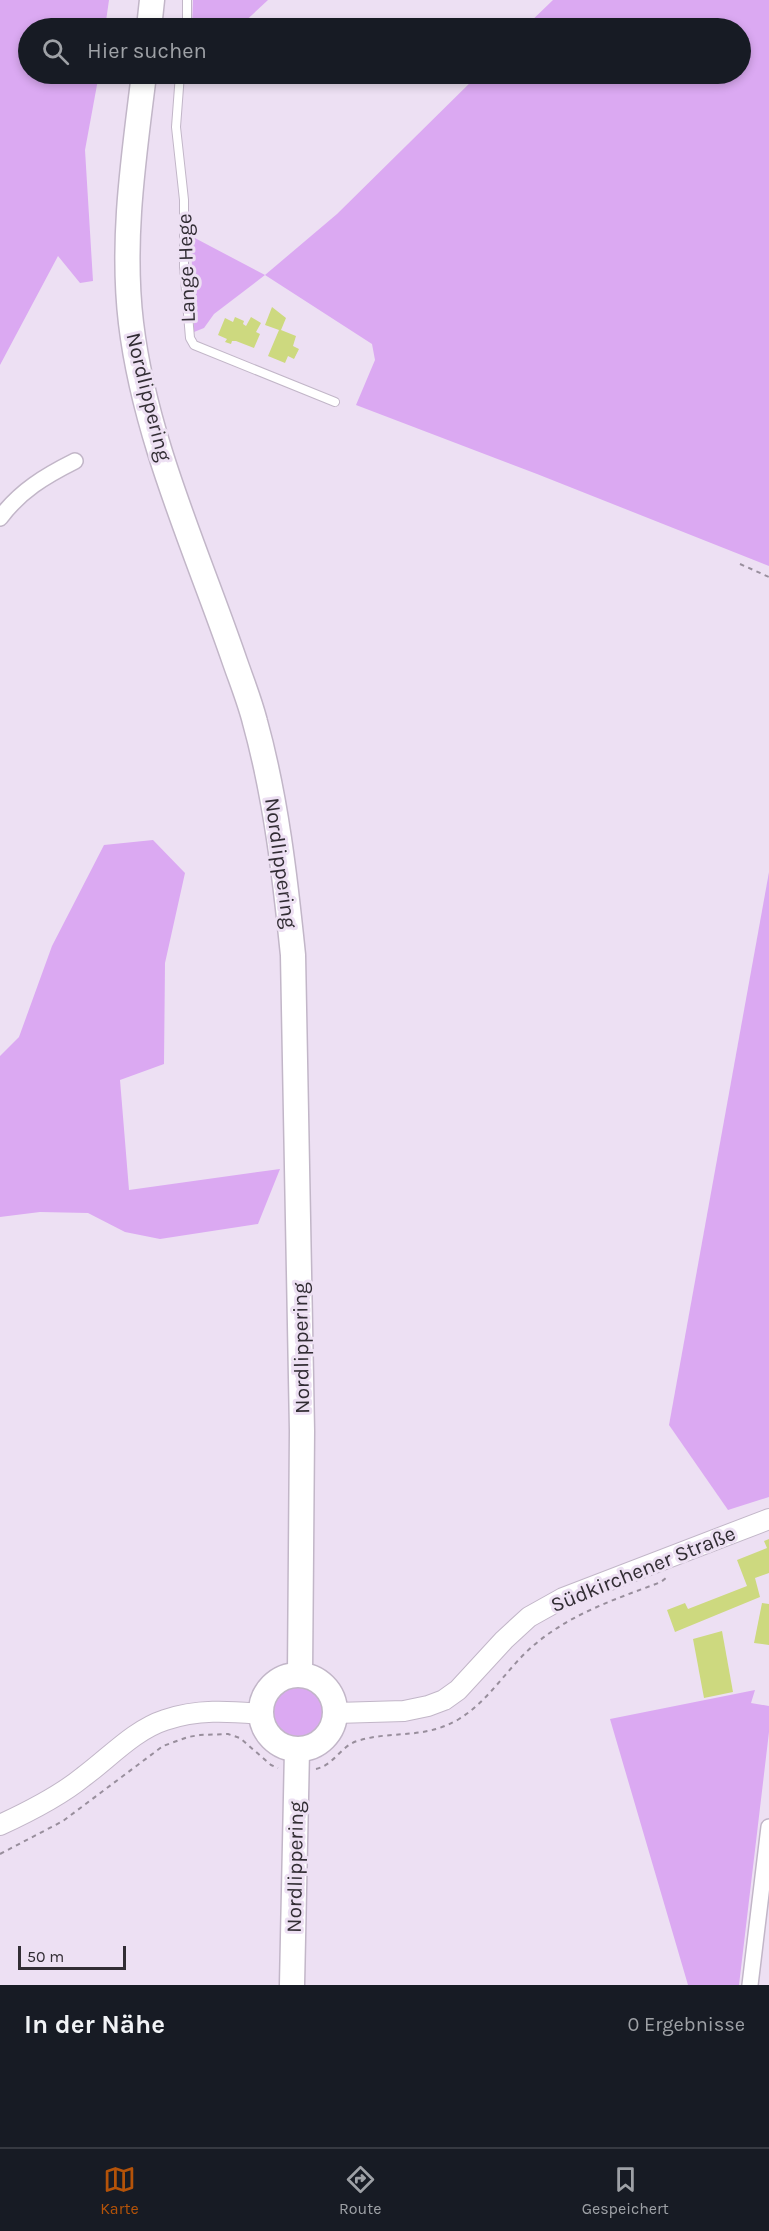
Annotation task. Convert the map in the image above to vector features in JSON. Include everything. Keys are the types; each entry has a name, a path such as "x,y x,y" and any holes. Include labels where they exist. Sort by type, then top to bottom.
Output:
{"main road":[{"path":"150,18 152,0"},
{"name":"Nordlippering","path":"143,84 128,200 127,265 131,323 142,383 158,444 255,722 276,816 290,924 296,1068 302,1419 300,1674"},
{"path":"300,1674 322,1682 330,1691 336,1713 327,1737 317,1745 297,1750 280,1745 270,1737 263,1726 261,1714 265,1696 276,1681 300,1674"},
{"name":"Nordlippering","path":"292,1985 297,1750"}],"street":[{"path":"0,518 11,503 39,479 75,461"},
{"name":"Südkirchener Straße","path":"336,1713 404,1711 444,1700 458,1690 504,1640 529,1617 554,1602 769,1519"},
{"path":"0,1825 81,1780 138,1734 164,1720 190,1713 217,1711 261,1714"},
{"path":"750,1985 769,1827"}],"lane":[{"path":"186,18 187,0"},
{"name":"Lange Hege","path":"179,84 176,127 184,200 184,267 190,338 194,345 336,402"}],"path":[{"path":"740,564 769,577"}],"shaded area":[{"path":"0,0 109,0 106,18 18,18 18,84 97,84 85,150 93,281 80,283 58,256 0,365"},
{"path":"193,0 268,0 249,18 192,18"},
{"path":"553,0 769,0 769,566 356,405 375,360 372,344 265,275 337,214 469,84 751,84 751,18 534,18"},
{"path":"191,236 265,275 214,314 204,328 194,332"},
{"path":"153,840 185,873 165,963 164,1064 120,1080 129,1190 280,1169 258,1224 160,1239 125,1232 88,1213 40,1212 0,1217 0,1056 19,1037 52,946 104,845"},
{"path":"769,872 769,1497 728,1510 669,1425"},
{"path":"292,1684 304,1684 318,1692 326,1706 324,1723 318,1732 304,1740 292,1740 275,1728 270,1718 270,1706 282,1689"},
{"path":"755,1690 751,1703 769,1706 769,1732 739,1985 688,1985 610,1719"}],"building":[{"path":"272,307 286,318 281,330 296,336 293,346 299,349 294,359 288,356 285,363 268,356 279,330 265,325"},
{"path":"235,317 244,321 243,324 246,326 251,317 261,323 256,332 260,334 254,348 236,341 232,341 231,344 225,342 227,339 218,335 225,318 233,322"},
{"path":"769,1539 769,1573 755,1578 760,1597 675,1632 667,1610 685,1603 688,1609 747,1586 737,1560 767,1548 764,1541"},
{"path":"762,1603 769,1604 769,1645 754,1643"},
{"path":"722,1631 733,1692 704,1698 693,1639"}]}
